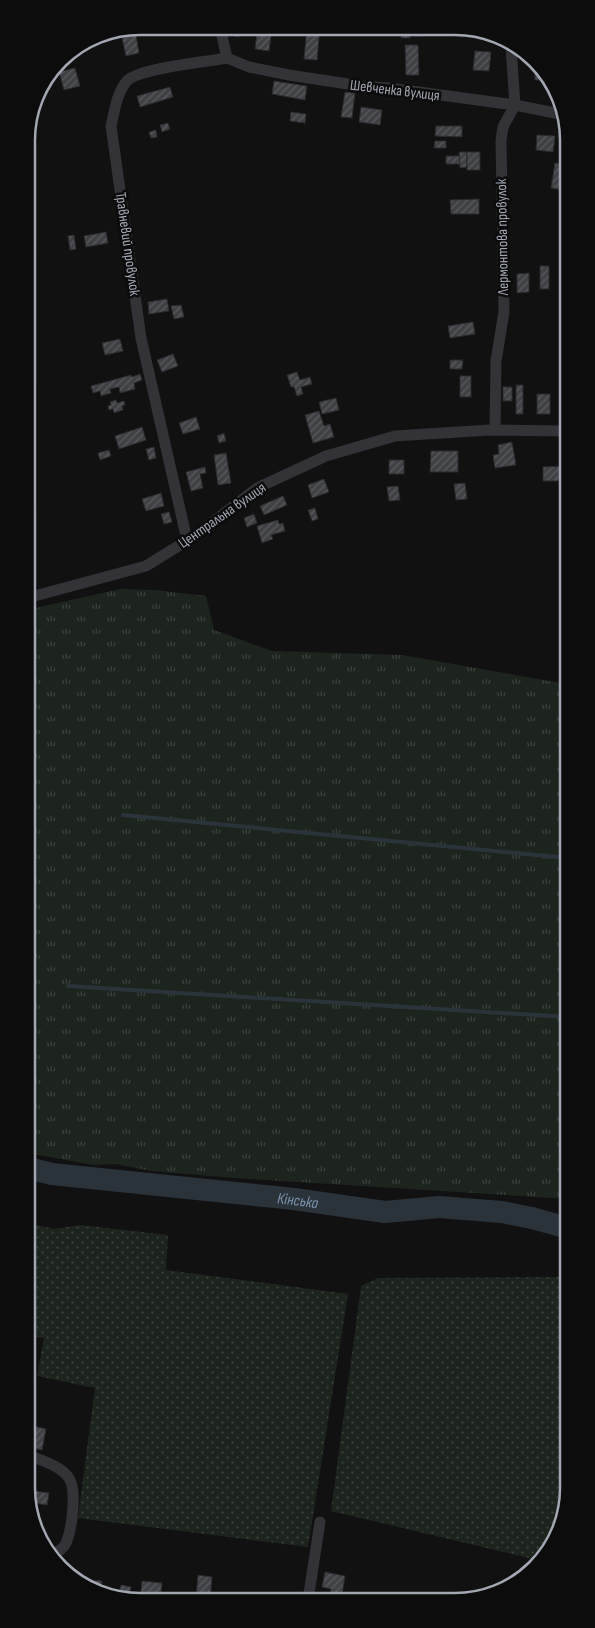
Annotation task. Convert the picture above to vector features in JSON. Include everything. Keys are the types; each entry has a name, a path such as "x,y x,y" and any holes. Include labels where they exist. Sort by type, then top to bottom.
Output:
{"street":[{"path":"222,35 227,58"},
{"path":"511,52 515,105"},
{"name":"Шевченка вулиця","path":"227,58 249,67 289,75 515,105 556,113"},
{"name":"Травневий провулок","path":"187,540 141,338 111,126 117,97 127,80 146,72 227,58"},
{"name":"Лермонтова провулок","path":"495,430 496,361 504,312 501,140 503,127 515,105"},
{"name":"Центральна вулиця","path":"35,596 146,566 187,540 257,488 326,456 395,436 495,430 560,431"},
{"path":"35,1458 62,1470 69,1478 72,1488 70,1529 66,1545 58,1553"},
{"path":"309,1593 320,1522"}],"green space":[{"path":"120,589 155,590 206,596 214,630 272,651 402,655 560,683 560,1198 151,1171 116,1164 93,1165 35,1154 35,608"},
{"path":"35,1225 54,1229 81,1225 168,1235 166,1270 348,1294 308,1547 78,1518 95,1388 37,1376 44,1338 35,1337"},
{"path":"560,1277 560,1495 552,1528 532,1559 331,1511 361,1286 378,1278"}],"building":[{"path":"136,35 139,53 126,56 122,38"},
{"path":"257,35 271,35 269,51 255,49"},
{"path":"306,35 319,35 317,60 304,59"},
{"path":"401,35 410,35 410,38 401,38"},
{"path":"405,45 418,45 419,75 406,75"},
{"path":"475,51 491,52 489,71 473,70"},
{"path":"75,68 80,86 64,90 61,72"},
{"path":"534,72 541,80 535,80"},
{"path":"274,81 307,86 305,100 272,94"},
{"path":"170,87 173,97 140,107 137,96"},
{"path":"345,92 355,93 352,118 341,117"},
{"path":"361,107 382,110 380,125 359,122"},
{"path":"291,112 306,114 305,123 290,121"},
{"path":"168,123 170,129 162,132 160,125"},
{"path":"436,126 462,126 462,137 435,136"},
{"path":"156,130 157,137 151,138 149,132"},
{"path":"537,135 555,136 553,152 536,150"},
{"path":"435,141 446,141 446,148 434,148"},
{"path":"459,152 467,152 467,167 460,168"},
{"path":"467,152 480,152 480,170 467,170"},
{"path":"446,156 459,156 460,164 446,164"},
{"path":"555,163 560,164 560,190 551,188"},
{"path":"479,199 479,214 451,214 450,200"},
{"path":"106,232 108,243 86,247 84,236"},
{"path":"74,235 76,249 70,250 68,236"},
{"path":"540,266 549,266 549,289 540,289"},
{"path":"529,273 529,292 517,293 517,274"},
{"path":"167,299 169,311 149,314 148,302"},
{"path":"181,305 184,317 174,319 171,306"},
{"path":"473,322 475,334 450,338 448,326"},
{"path":"120,339 123,351 105,355 102,343"},
{"path":"173,354 178,366 162,372 157,360"},
{"path":"450,360 463,360 462,369 450,369"},
{"path":"297,372 300,380 310,377 312,384 301,387 303,394 297,396 294,387 291,387 287,375"},
{"path":"140,374 142,380 134,383 135,389 120,393 119,387 110,389 111,393 101,396 100,391 93,393 91,386"},
{"path":"460,376 471,376 471,397 460,397"},
{"path":"516,385 523,385 523,414 516,414"},
{"path":"503,387 512,387 512,401 503,401"},
{"path":"537,394 550,394 550,414 537,414"},
{"path":"336,398 339,410 322,414 319,402"},
{"path":"116,400 117,403 124,401 125,405 122,406 123,410 114,413 113,409 109,410 108,406 111,405 110,402"},
{"path":"319,411 324,426 330,424 334,437 313,443 305,415"},
{"path":"196,417 200,429 183,434 179,423"},
{"path":"142,427 146,440 119,449 115,436"},
{"path":"224,433 226,441 219,443 217,436"},
{"path":"512,442 516,465 495,468 493,455 499,454 498,445"},
{"path":"154,447 156,458 149,460 146,449"},
{"path":"109,450 111,456 100,460 98,453"},
{"path":"431,451 458,451 458,472 430,472"},
{"path":"226,453 231,483 218,485 214,455"},
{"path":"389,460 404,460 404,474 389,474"},
{"path":"560,466 560,481 543,481 543,467"},
{"path":"205,467 206,473 200,474 203,488 191,491 186,472"},
{"path":"324,479 329,492 312,498 308,485"},
{"path":"465,483 467,499 456,500 454,484"},
{"path":"398,486 400,500 389,501 387,487"},
{"path":"161,493 164,506 146,511 142,499"},
{"path":"283,496 287,505 264,515 260,506"},
{"path":"315,508 318,519 312,521 308,510"},
{"path":"169,512 172,522 164,524 161,514"},
{"path":"254,514 257,523 247,527 244,518"},
{"path":"278,520 279,524 283,523 285,531 271,535 273,539 262,543 257,526"},
{"path":"35,1426 46,1429 42,1450 35,1448"},
{"path":"35,1491 49,1493 47,1505 36,1503"},
{"path":"325,1572 345,1576 342,1593 330,1593 331,1589 322,1587"},
{"path":"198,1575 212,1577 211,1593 196,1593"},
{"path":"89,1580 102,1581 102,1585"},
{"path":"142,1581 162,1583 161,1593 141,1593"},
{"path":"121,1585 131,1587 130,1593 120,1591"}],"waterway":[{"path":"123,815 560,857"},
{"path":"68,986 560,1017"},
{"name":"Кінська","path":"35,1170 52,1174 294,1199 385,1212 439,1207 502,1212 560,1226"}]}
